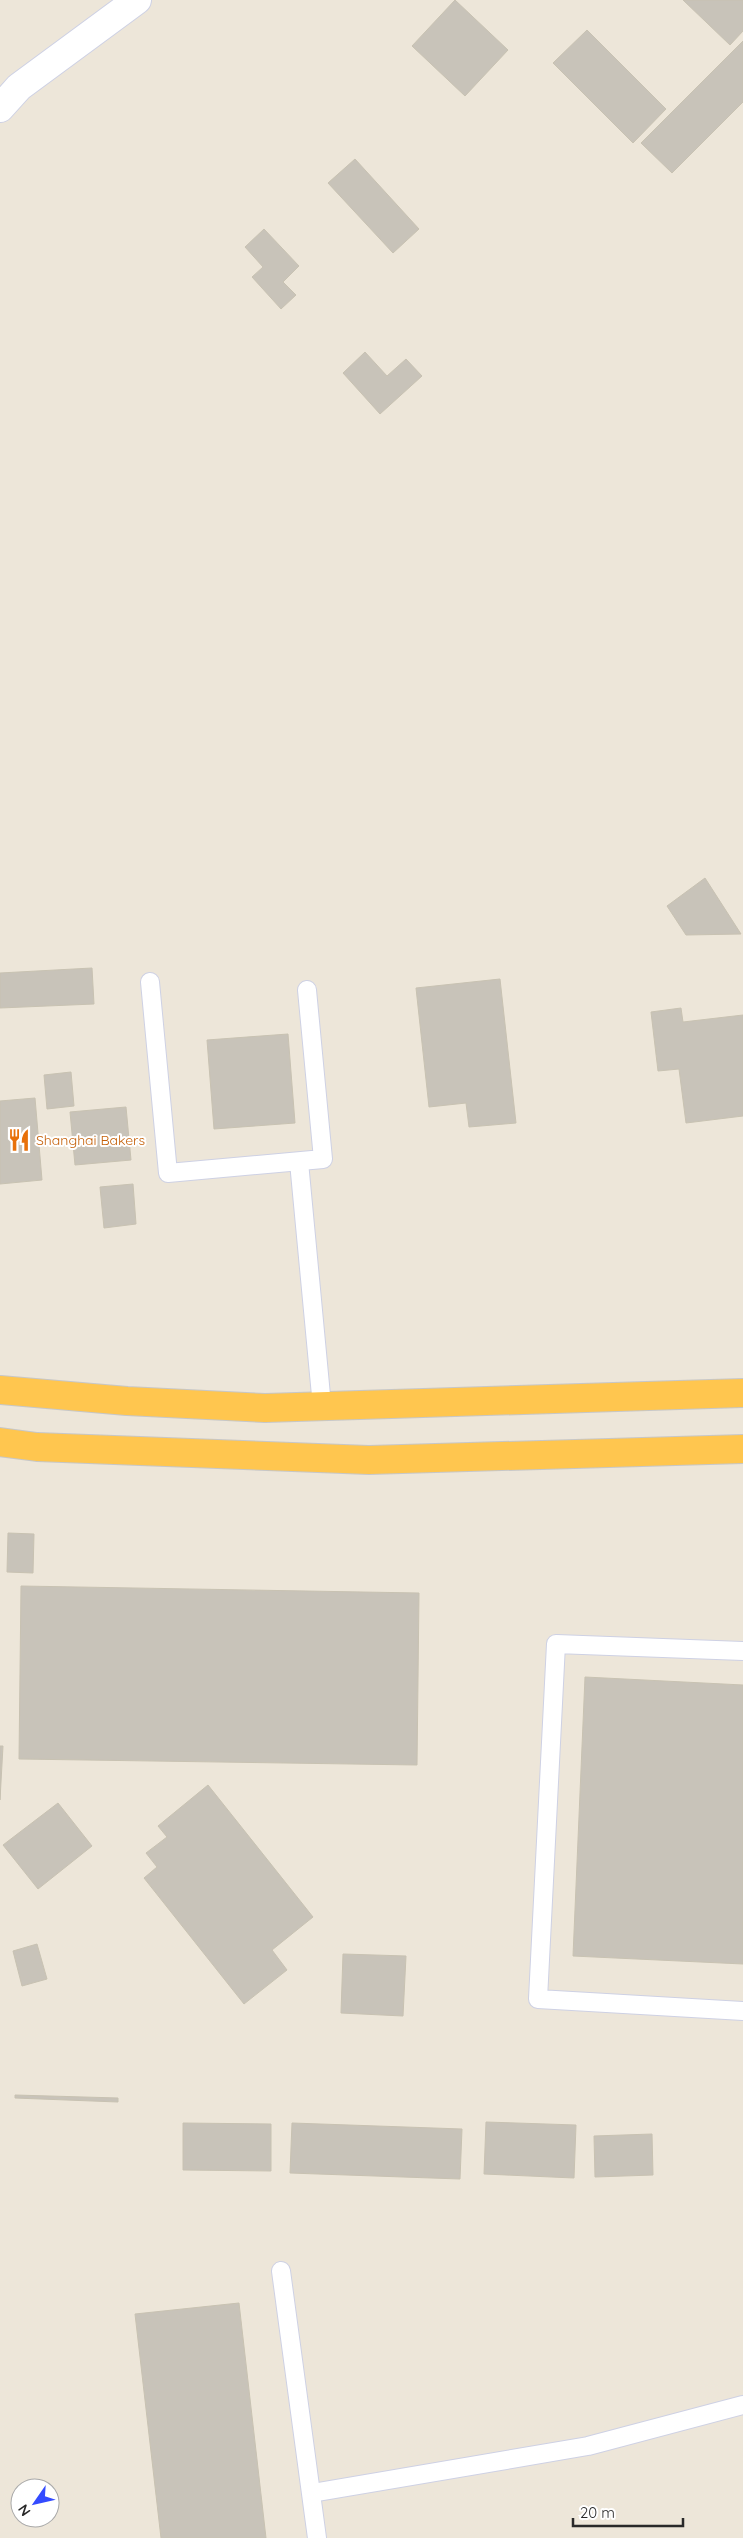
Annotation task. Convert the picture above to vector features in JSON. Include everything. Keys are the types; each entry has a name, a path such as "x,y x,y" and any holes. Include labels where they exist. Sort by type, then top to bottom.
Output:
{"highway":[{"path":"0,1390 127,1401 265,1408 743,1394"},
{"path":"0,1442 37,1447 369,1460 743,1449"}],"street":[{"path":"0,108 19,86 137,0"}],"lane":[{"path":"150,982 168,1173 323,1159 307,990"},
{"path":"299,1162 322,1406"},
{"path":"743,1651 556,1644 538,1999 743,2011"},
{"path":"281,2271 317,2538"},
{"path":"312,2493 588,2446 743,2405"}],"building":[{"path":"455,0 508,50 465,96 412,46"},
{"path":"683,0 743,0 743,31 730,45"},
{"path":"587,30 666,109 633,143 553,63"},
{"path":"743,41 743,102 672,173 641,143"},
{"path":"355,159 419,229 393,253 328,183"},
{"path":"264,229 299,266 283,282 296,295 281,309 252,277 263,267 245,247"},
{"path":"365,352 387,376 406,359 422,376 380,414 343,373"},
{"path":"705,878 741,934 686,935 667,906"},
{"path":"92,968 94,1004 0,1008 0,973"},
{"path":"500,979 516,1123 469,1127 466,1103 429,1107 416,988"},
{"path":"681,1008 683,1022 743,1015 743,1116 686,1123 679,1069 658,1071 651,1012"},
{"path":"288,1034 295,1123 214,1129 207,1040"},
{"path":"71,1072 74,1106 47,1109 44,1075"},
{"name":"Shanghai Bakers","path":"35,1098 42,1180 0,1184 0,1101"},
{"path":"126,1107 131,1160 75,1165 70,1112"},
{"path":"133,1184 136,1224 104,1228 100,1187"},
{"path":"8,1533 34,1534 33,1573 7,1572"},
{"path":"21,1586 419,1593 417,1765 19,1759"},
{"path":"585,1677 743,1685 743,1964 573,1956"},
{"path":"0,1746 3,1746 0,1800"},
{"path":"208,1785 313,1917 272,1950 287,1970 244,2004 144,1878 157,1867 146,1853 167,1837 158,1826"},
{"path":"58,1803 92,1846 38,1889 3,1845"},
{"path":"37,1944 47,1979 22,1986 13,1951"},
{"path":"343,1954 406,1956 403,2016 341,2013"},
{"path":"15,2095 118,2098 118,2102 15,2098"},
{"path":"486,2122 576,2125 574,2178 484,2174"},
{"path":"183,2123 271,2124 271,2171 183,2170"},
{"path":"292,2123 462,2129 460,2179 290,2173"},
{"path":"652,2134 653,2175 595,2177 594,2136"},
{"path":"239,2303 266,2538 161,2538 135,2314"}],"place":[{"name":"Shanghai Bakers","path":"19,1140"}]}
